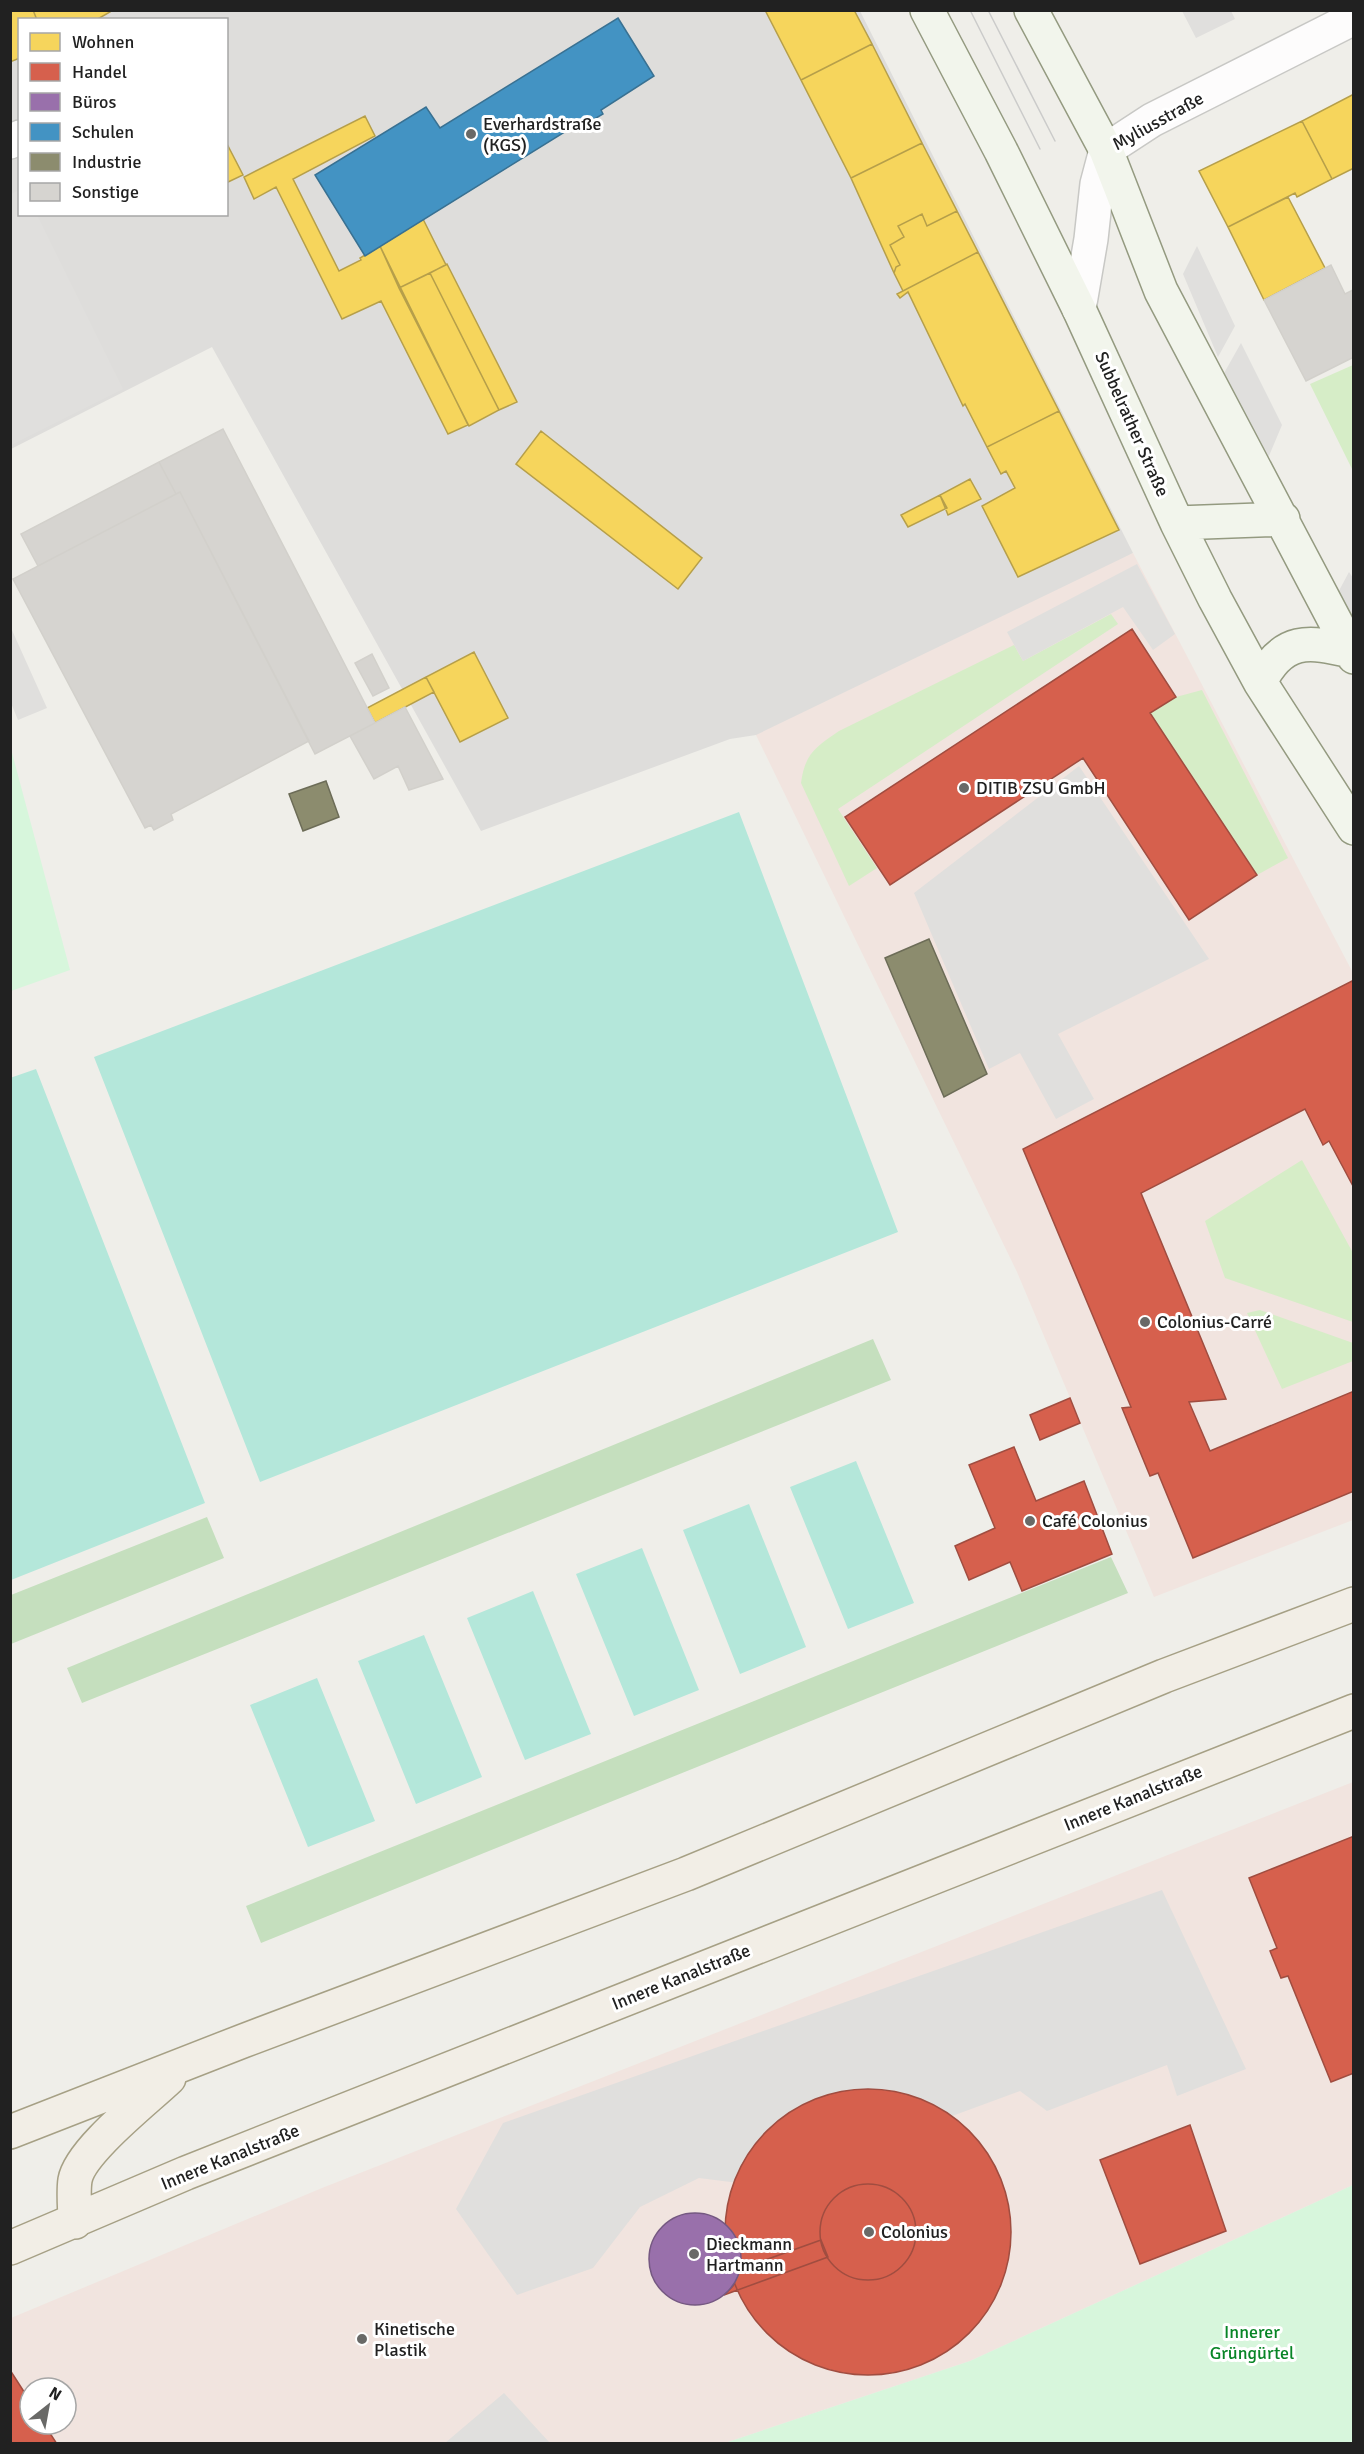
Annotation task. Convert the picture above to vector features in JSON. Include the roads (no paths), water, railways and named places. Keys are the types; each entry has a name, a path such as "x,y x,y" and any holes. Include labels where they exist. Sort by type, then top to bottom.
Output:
{"main road":[{"name":"Subbelrather Straße","path":"927,10 1001,151 1079,309 1177,523 1260,682 1353,828"},
{"path":"1031,10 1106,150 1161,291 1352,654"},
{"path":"1177,523 1283,519"},
{"path":"1260,682 1266,669 1278,656 1295,646 1318,643 1352,654"},
{"path":"10,2132 243,2041 686,1874 1164,1676 1353,1604"},
{"name":"Innere Kanalstraße","path":"10,2248 197,2169 1353,1711"},
{"path":"75,2222 75,2180 79,2168 104,2136 181,2067"}],"street":[{"name":"Myliusstraße","path":"1079,309 1091,239 1097,184 1106,150 1152,120 1353,18"}],"tram line":[{"path":"970,10 1040,149"},
{"path":"988,10 1055,141"}],"place":[{"name":"Everhardstraße (KGS)","path":"471,134"},
{"name":"DITIB ZSU GmbH","path":"964,788"},
{"name":"Colonius-Carré","path":"1145,1322"},
{"name":"Café Colonius","path":"1030,1521"},
{"name":"Colonius","path":"869,2232"},
{"name":"Dieckmann Hartmann","path":"694,2254"},
{"name":"Kinetische Plastik","path":"362,2339"}],"park label":[{"name":"Innerer Grüngürtel","path":"1252,2342"}]}
